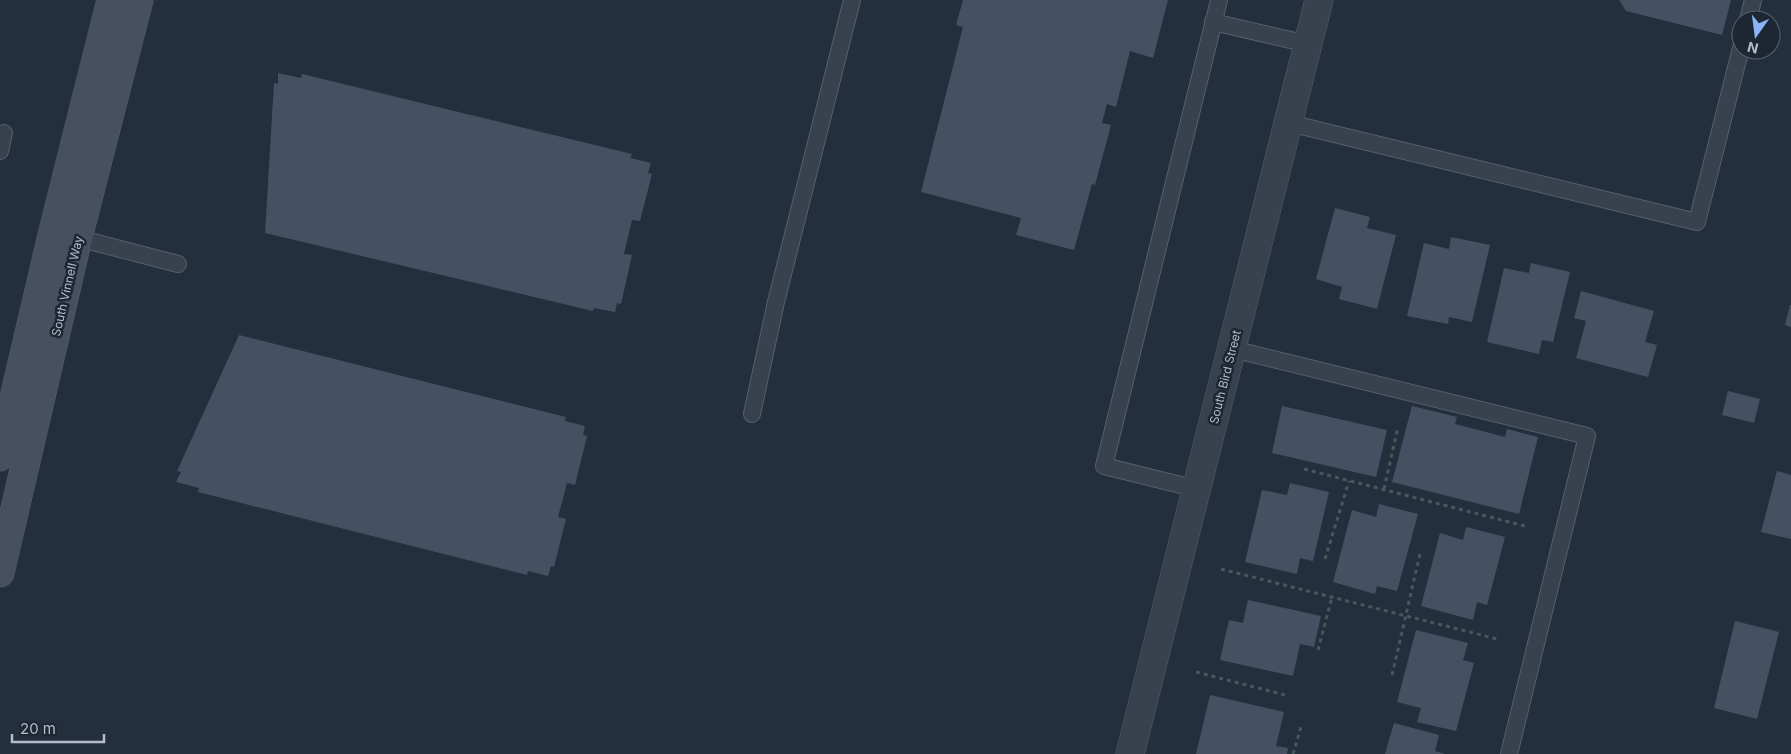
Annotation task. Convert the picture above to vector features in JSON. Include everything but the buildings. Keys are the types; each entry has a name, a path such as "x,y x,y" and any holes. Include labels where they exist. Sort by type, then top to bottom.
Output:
{"street":[{"name":"South Vinnell Way","path":"0,573 6,523 112,0"},
{"name":"South Vinnell Way","path":"0,457 66,234 139,0"},
{"name":"South Bird Street","path":"1130,754 1319,0"}],"lane":[{"path":"752,414 776,302 852,0"},
{"path":"1197,489 1104,466 1219,0"},
{"path":"1213,22 1308,44"},
{"path":"1289,123 1697,222 1738,60"},
{"path":"0,151 4,133"},
{"path":"66,234 178,264"},
{"path":"1232,349 1587,436 1509,754"}],"path":[{"path":"1384,489 1398,427"},
{"path":"1304,469 1525,526"},
{"path":"1325,559 1349,480"},
{"path":"1392,675 1420,554"},
{"path":"1222,569 1497,639"},
{"path":"1318,650 1332,597"},
{"path":"1196,672 1285,695"},
{"path":"1293,754 1300,727"}]}
